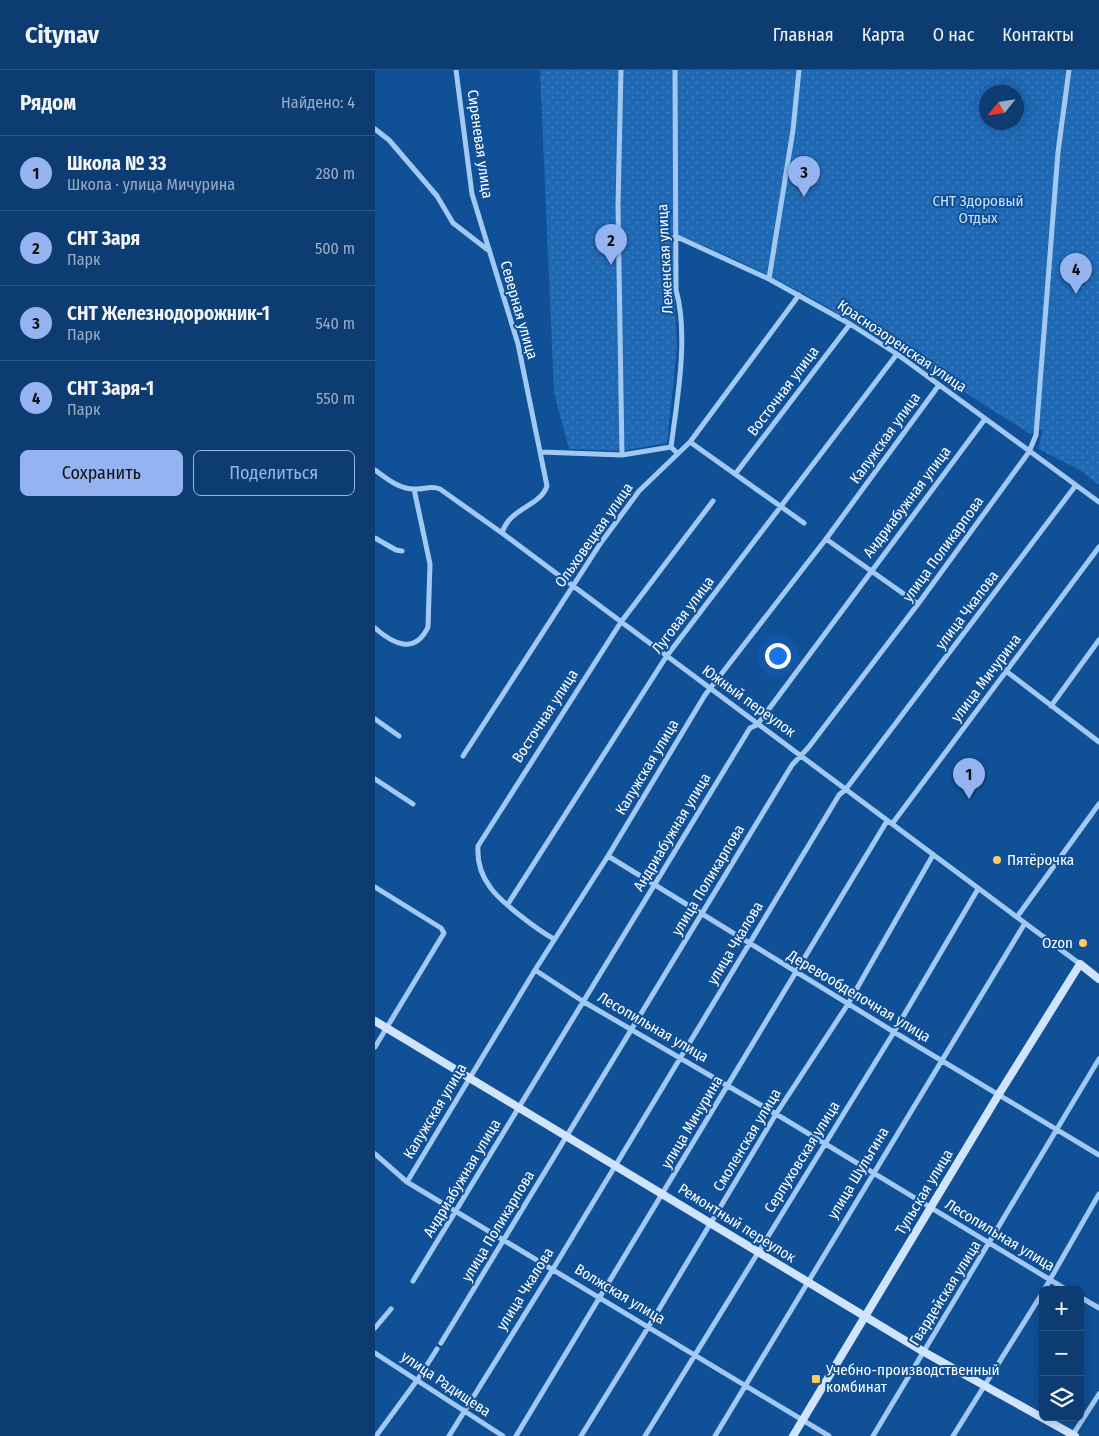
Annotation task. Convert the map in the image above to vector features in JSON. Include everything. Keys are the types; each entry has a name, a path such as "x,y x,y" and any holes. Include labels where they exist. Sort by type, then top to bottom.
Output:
{"main road":[{"name":"Южный переулок","path":"1080,964 1099,978"},
{"name":"Тульская улица","path":"793,1436 999,1094 1080,964"},
{"name":"Ремонтный переулок","path":"375,1021 568,1135 757,1253 923,1352 1073,1436"}],"street":[{"name":"Сиреневая улица","path":"456,70 472,194 488,251"},
{"path":"621,70 618,205 622,455"},
{"name":"Леженская улица","path":"671,447 680,374 681,306 676,290 675,70"},
{"path":"769,279 793,130 799,70"},
{"name":"улица Поликарпова","path":"441,1344 792,765 918,604 1029,452 1036,435 1058,152 1069,70"},
{"name":"Северная улица","path":"375,129 389,140 437,196 453,222 488,251 518,344 547,486 544,495 508,519 502,533"},
{"name":"Краснозоренская улица","path":"675,236 769,279 850,324 897,354 1099,502"},
{"name":"Ольховецкая улица","path":"463,756 600,544 639,491 690,442 799,295"},
{"name":"Восточная улица","path":"736,473 850,324"},
{"name":"Луговая улица","path":"508,904 667,658 897,354"},
{"name":"Калужская улица","path":"407,1182 554,939 608,856 710,690 826,539 939,385"},
{"name":"Андриабужная улица","path":"413,1281 750,728 757,725 985,419"},
{"path":"690,442 804,523"},
{"path":"541,452 622,455 671,447 677,453"},
{"name":"Южный переулок","path":"375,470 393,483 414,489 429,486 441,490 502,533 667,658 1080,964"},
{"name":"улица Чкалова","path":"449,1436 553,1269 839,795 846,789 1076,485"},
{"path":"375,628 385,637 398,643 410,644 424,636 429,618 429,564 414,489"},
{"name":"Восточная улица","path":"554,939 540,932 490,888 477,858 478,846 621,622 713,501"},
{"path":"375,538 403,552"},
{"path":"826,539 918,604"},
{"name":"улица Мичурина","path":"515,1436 890,822 1099,547"},
{"path":"1051,706 1099,640"},
{"path":"1006,671 1099,742"},
{"path":"375,719 399,736"},
{"path":"375,779 413,804"},
{"path":"1017,917 1099,804"},
{"name":"Смоленская улица","path":"581,1436 776,1114 848,1004 933,855"},
{"name":"Деревообделочная улица","path":"608,856 749,944 1099,1155"},
{"path":"375,887 441,928 444,933 375,1047"},
{"name":"Серпуховская улица","path":"645,1436 894,1032 978,889"},
{"name":"улица Шульгина","path":"715,1436 941,1059 1025,924"},
{"name":"Лесопильная улица","path":"535,970 584,1002 825,1143 1060,1286"},
{"name":"Гвардейская улица","path":"873,1436 1099,1059"},
{"name":"Волжская улица","path":"375,1154 407,1182 829,1436"},
{"path":"1046,1286 1099,1194"},
{"path":"953,1436 1039,1297"},
{"path":"1084,1300 1099,1308"},
{"path":"375,1328 391,1309"},
{"path":"376,1436 418,1379 437,1349"},
{"name":"улица Радищева","path":"375,1353 418,1379 463,1412 503,1436"},
{"path":"1073,1436 1099,1394"}],"green space":[{"name":"СНТ Здоровый Отдых","path":"540,70 1099,70 1099,485 1080,470 1038,449 1043,429 1030,434 900,351 812,298 720,252 672,233 677,348 667,443 620,451 569,449 554,393"}],"place":[{"name":"СНТ Железнодорожник-1","path":"804,197"},
{"name":"СНТ Заря","path":"611,265"},
{"name":"СНТ Заря-1","path":"1076,294"},
{"name":"Школа № 33","path":"969,799"},
{"name":"Пятёрочка","path":"997,860"},
{"name":"Ozon","path":"1083,943"},
{"name":"Учебно-производственный комбинат","path":"816,1379"}]}
